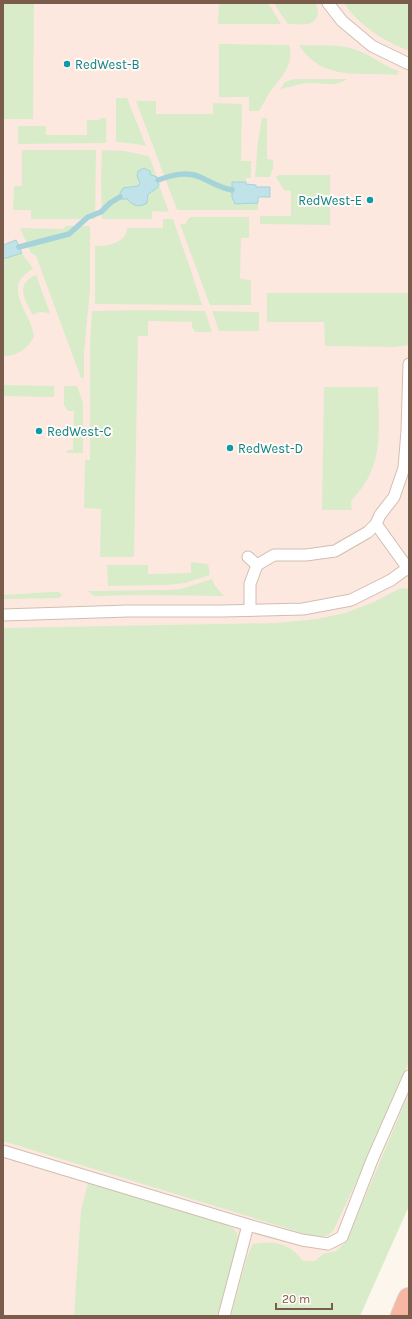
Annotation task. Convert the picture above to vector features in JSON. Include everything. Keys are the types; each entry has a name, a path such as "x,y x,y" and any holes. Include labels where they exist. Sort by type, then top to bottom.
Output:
{"highway":[{"path":"402,1316 409,1300"}],"lane":[{"path":"328,3 342,21 372,46 409,64"},
{"path":"250,610 250,584 256,566 274,555 306,555 334,551 368,532 376,524 380,515 394,497 404,468 407,431 409,364"},
{"path":"3,615 128,611 302,609 351,600 391,580 409,569 376,524"},
{"path":"248,557 256,566"},
{"path":"3,1151 248,1225 302,1240 328,1244 342,1237 372,1160 409,1076"},
{"path":"224,1316 248,1225"}],"shaded area":[{"path":"3,3 409,3 409,1132 341,1316 3,1316"}],"green space":[{"path":"3,3 34,3 33,119 3,119"},
{"path":"219,3 268,3 281,24 218,24"},
{"path":"274,3 315,3 318,9 318,15 312,23 288,24"},
{"path":"344,3 409,3 409,51 390,43 373,32 357,19"},
{"path":"219,44 289,45 289,65 259,111 249,111 249,97 219,97"},
{"path":"299,45 343,46 362,52 399,71 397,75 356,74 331,70 319,65 308,57"},
{"path":"294,79 347,79 333,84 308,83 280,89 285,82"},
{"path":"116,98 127,98 146,146 116,142"},
{"path":"136,101 156,101 156,114 213,114 213,103 242,104 241,161 251,161 251,178 246,178 246,182 232,182 235,204 258,203 258,210 177,210"},
{"path":"100,118 106,118 106,143 18,144 18,126 46,126 46,135 87,135 87,120 99,120"},
{"path":"262,118 267,118 267,159 273,160 273,168 270,177 255,177"},
{"path":"22,150 96,150 95,219 31,219 31,210 13,210 14,186 22,186"},
{"path":"102,150 124,151 149,156 157,177 151,175 137,176 139,180 138,186 123,188 127,199 131,203 147,203 148,194 159,185 169,212 152,211 152,219 102,219"},
{"path":"279,175 330,175 330,225 260,224 260,216 291,216 291,191 284,190 276,177"},
{"path":"190,217 249,217 249,238 241,238 240,279 251,280 251,305 210,305 180,224 185,224"},
{"path":"163,219 173,219 202,305 95,304 95,246 105,246 116,243 124,237 127,228 163,228"},
{"path":"65,226 90,226 90,288 84,353 84,378 81,378 36,256 31,253 20,228 64,229"},
{"path":"22,253 33,269 23,276 19,283 18,291 34,336 22,351 13,355 3,356 3,265 5,264 3,259"},
{"path":"36,275 50,313 40,312 33,315 27,304 23,293 23,288 29,279"},
{"path":"267,293 409,293 409,345 395,347 325,346 324,322 267,322"},
{"path":"92,311 205,311 212,332 195,332 192,327 192,322 148,321 148,336 138,336 134,557 100,557 101,509 84,508 85,460 90,460 90,346"},
{"path":"212,311 259,312 259,331 219,331"},
{"path":"3,385 54,386 54,397 3,396"},
{"path":"64,386 77,386 83,403 83,453 67,453 67,450 73,450 74,411 68,411 64,405"},
{"path":"324,387 378,387 379,432 376,455 367,480 351,501 352,510 322,510"},
{"path":"191,562 208,564 210,575 185,583 167,585 108,586 107,565 148,565 148,574 191,573"},
{"path":"212,579 215,586 224,596 94,596 88,591 181,589"},
{"path":"399,589 409,589 409,1062 372,1149 333,1231 326,1236 315,1237 3,1141 3,628 276,623 317,619 345,613 374,602"},
{"path":"60,592 60,594 63,594 59,598 3,599 3,595"},
{"path":"409,1093 409,1206 360,1316 231,1316 247,1257 253,1244 268,1242 281,1244 293,1250 303,1261 315,1261 323,1254 336,1251 346,1242"},
{"path":"88,1183 104,1186 225,1224 235,1230 238,1236 237,1251 217,1316 74,1316 81,1210"}],"water":[{"path":"144,168 150,171 151,175 157,177 159,185 148,194 147,203 136,206 127,199 121,199 120,193 123,188 138,186 140,183 137,176 138,171"},
{"path":"232,182 246,182 246,184 256,185 256,187 270,187 270,197 258,197 258,203 235,204 232,197"},
{"path":"16,240 22,253 3,259 3,245"}],"waterway":[{"path":"158,180 174,175 190,174 232,190"},
{"path":"19,247 69,234 88,217 101,212 110,203 120,197"}],"place":[{"name":"RedWest-B","path":"67,64"},
{"name":"RedWest-E","path":"370,200"},
{"name":"RedWest-C","path":"39,431"},
{"name":"RedWest-D","path":"230,448"}]}
